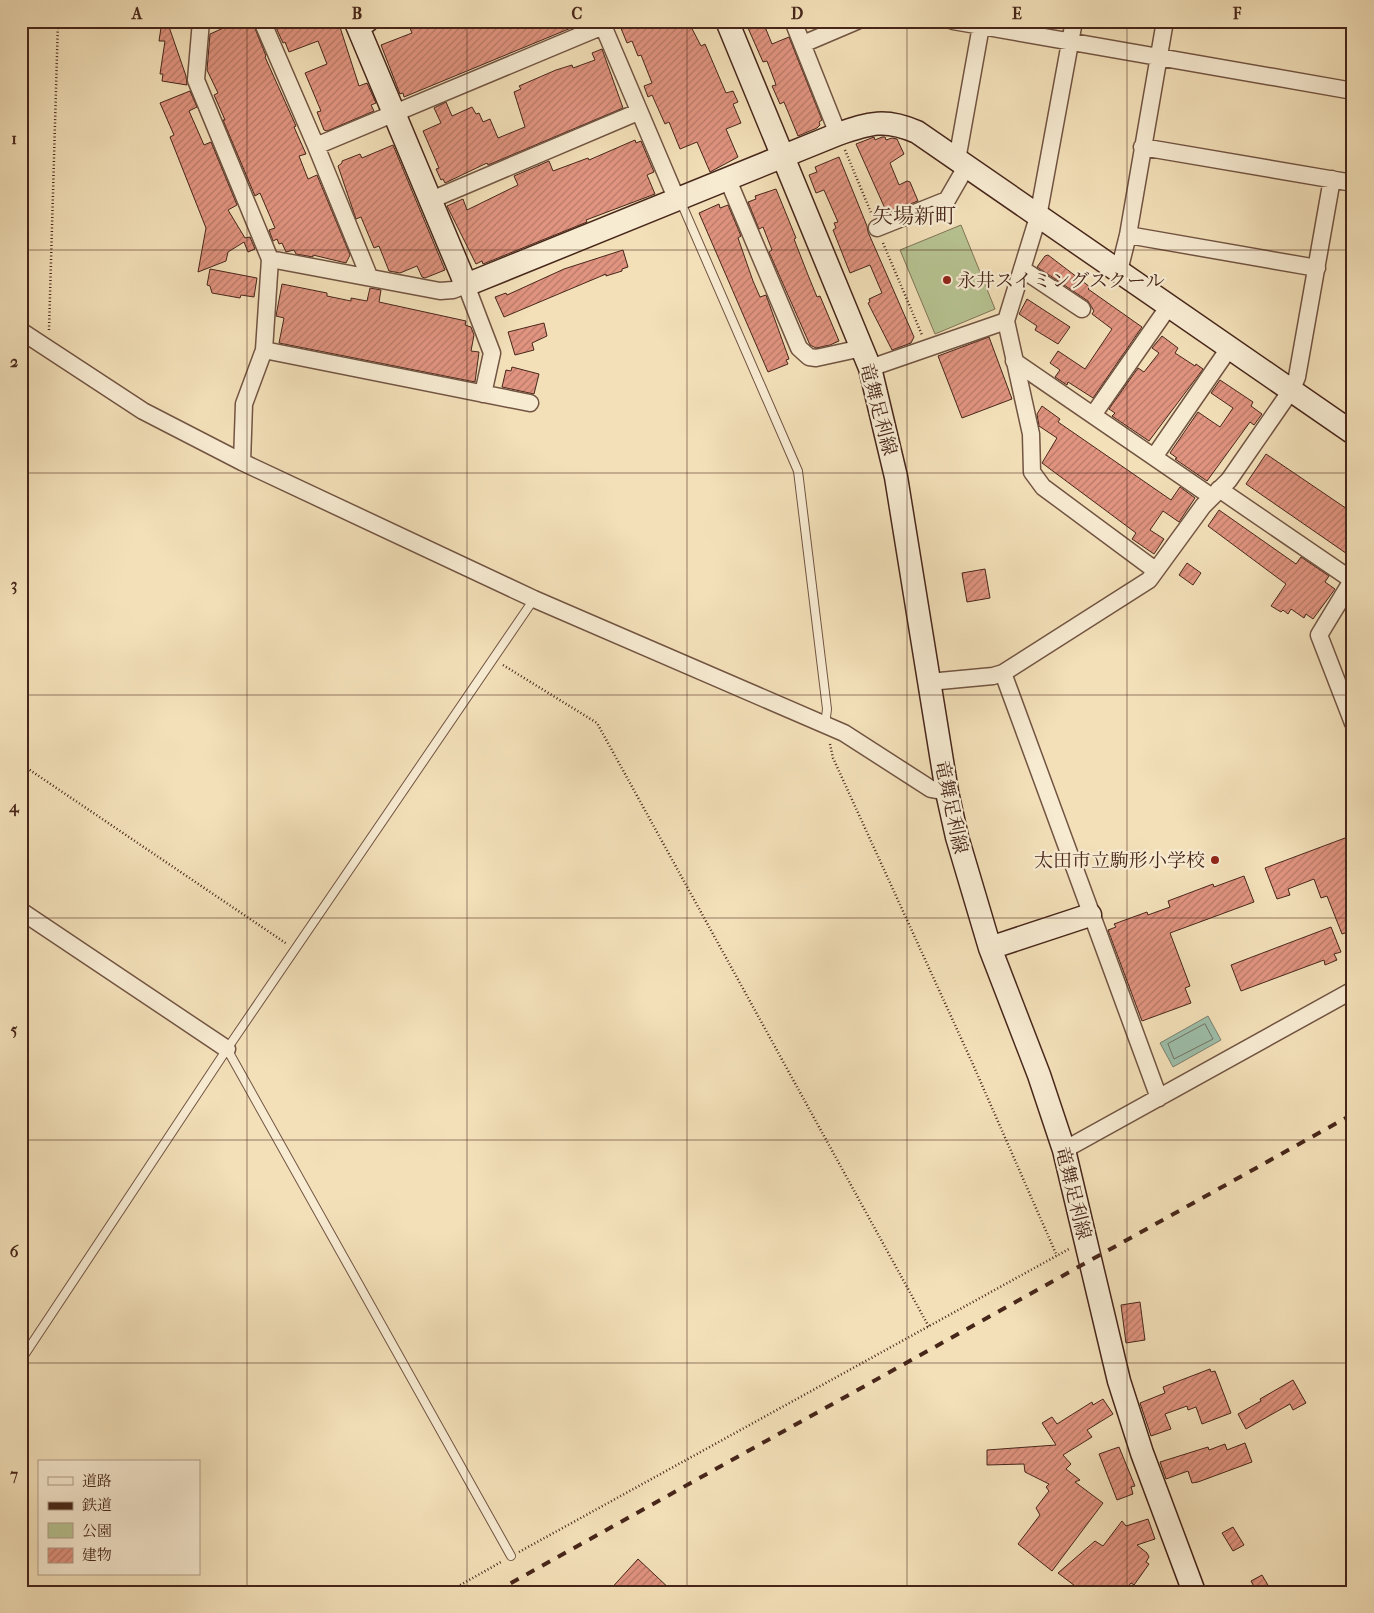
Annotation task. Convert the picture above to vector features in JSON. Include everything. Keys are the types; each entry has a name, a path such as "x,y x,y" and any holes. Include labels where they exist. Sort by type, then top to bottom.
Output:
{"main road":[{"name":"竜舞足利線","path":"726,21 866,358 896,477 947,792 957,837 990,948 1039,1075 1064,1150 1120,1387 1142,1453 1194,1592"},
{"path":"360,22 395,114 466,285 612,224 678,200 838,134 867,124 882,122 901,125 917,132 1038,217 1292,389 1353,433"},
{"path":"990,948 1090,915"}],"street":[{"path":"202,21 196,80 270,259 264,350 244,404 242,462"},
{"path":"262,21 369,276"},
{"path":"793,21 838,134"},
{"path":"803,44 857,21"},
{"path":"953,21 1353,91"},
{"path":"1074,21 1038,217 1006,321 1031,434 1032,472 1043,487 1156,570"},
{"path":"1119,271 1128,235 1165,21"},
{"path":"316,146 395,114 602,24 638,112 678,200"},
{"path":"877,228 947,200 961,164 981,26"},
{"path":"431,200 638,112"},
{"path":"1142,146 1353,183"},
{"path":"728,180 799,348 809,357 866,358 1006,321"},
{"path":"929,682 994,676 1003,673 1149,580 1216,493 1229,480 1292,389 1297,377 1332,180"},
{"path":"1128,235 1317,268"},
{"path":"270,259 369,276 440,291 452,290 466,285 492,353 484,394"},
{"path":"1022,269 1082,309"},
{"path":"1094,415 1169,306"},
{"path":"21,330 143,411 242,462 534,599 844,733 931,788 947,792"},
{"path":"1154,457 1230,347"},
{"path":"264,350 530,403"},
{"path":"1014,360 1154,457 1216,493 1352,580 1319,635 1353,723"},
{"path":"1003,673 1158,1098"},
{"path":"21,911 228,1049"},
{"path":"1064,1150 1353,990"}],"lane":[{"path":"678,200 798,471 827,709 825,725"},
{"path":"21,1360 228,1049 296,951 492,658 534,599"},
{"path":"228,1049 511,1556"}],"path":[{"path":"49,349 58,21"},
{"path":"492,658 597,722 930,1327"},
{"path":"825,725 833,758 971,1060 1057,1256"},
{"path":"21,764 296,951"},
{"path":"448,1592 1086,1241"},
{"path":"21,1580 32,1592"}],"green space":[{"name":"永井スイミングスクール","path":"961,225 995,309 935,334 900,250"}],"water":[{"path":"1208,1016 1221,1040 1173,1067 1160,1043"}],"building":[{"path":"162,21 167,21 186,76 187,85 162,81 163,74 160,74 165,41 159,41"},
{"path":"226,21 252,21 306,154 299,156 308,179 317,175 350,255 346,263 313,255 313,257 296,254 294,250 286,252 282,243 279,244 277,239 273,241 269,230 275,228 260,193 255,196 223,120 225,120 214,95 218,93 207,70 210,34 228,26"},
{"path":"273,21 338,21 359,86 367,83 376,103 371,105 374,111 327,131 324,130 317,112 321,111 305,73 327,64 318,41 289,52"},
{"path":"407,21 419,21 421,27 438,21 588,21 404,97 403,93 400,94 381,45 412,33"},
{"path":"618,21 638,21 640,26 651,21 688,21 701,46 705,44 726,93 733,91 738,102 733,104 741,123 726,129 738,157 710,172 697,142 680,149 669,122 665,124 652,95 648,97 644,86 652,83 641,55 638,56 632,41 627,43"},
{"path":"763,22 772,44 789,37 822,120 817,128 798,136 784,102 780,104 772,86 776,85 767,61 763,62 748,28"},
{"path":"602,49 623,108 488,165 487,163 445,183 443,179 441,180 436,169 439,168 423,131 441,123 434,108 446,102 452,116 472,107 476,114 479,113 483,122 490,119 498,138 525,127 514,92 521,89 519,86 556,70 572,65 573,68 595,60 592,53"},
{"path":"190,91 197,107 189,111 204,145 211,142 237,205 228,210 245,238 250,237 255,249 248,252 244,242 228,252 226,261 198,272 206,228 170,137 174,135 160,103"},
{"path":"874,137 875,140 882,137 885,137 886,140 897,139 904,154 890,163 899,185 907,181 910,182 918,201 887,213 856,144"},
{"path":"635,140 636,143 641,141 654,172 647,175 655,194 586,220 587,222 483,264 482,261 476,264 447,206 463,199 467,210 518,185 514,176 549,161 553,171 588,158 589,160"},
{"path":"393,145 445,270 425,278 422,277 417,266 400,273 389,271 379,246 374,248 361,217 356,219 338,166 342,161 360,154 362,158"},
{"path":"839,157 868,232 914,337 911,343 892,350 868,303 870,302 869,299 882,293 870,265 850,273 833,230 836,228 834,223 838,222 824,190 816,193 809,175 817,172 815,167"},
{"path":"776,189 817,297 820,296 839,341 830,345 816,348 810,345 769,252 772,250 763,227 759,229 748,202 756,199 755,196"},
{"path":"719,204 720,208 728,205 741,236 738,238 753,281 760,297 766,295 789,359 786,360 788,364 768,372 699,213"},
{"path":"623,250 628,267 622,269 622,271 606,276 606,274 504,317 495,297 506,293 507,295 564,269"},
{"path":"1048,255 1090,287 1088,289 1142,327 1093,398 1068,382 1067,385 1055,377 1060,370 1050,363 1058,351 1085,369 1112,329 1092,314 1094,311 1088,301 1037,267 1045,256"},
{"path":"210,269 257,278 254,297 241,295 240,298 212,293 210,286 207,285"},
{"path":"282,284 327,293 327,296 351,301 351,298 367,301 370,288 381,290 379,302 466,321 465,325 471,327 474,335 471,351 479,352 475,382 279,343 284,318 276,316"},
{"path":"1027,299 1070,327 1058,344 1035,330 1037,326 1019,314"},
{"path":"544,323 547,336 532,343 534,350 515,355 508,332"},
{"path":"1162,336 1178,348 1175,353 1203,369 1149,441 1112,416 1115,413 1109,409 1138,368 1144,372 1159,353 1152,348"},
{"path":"989,337 1012,399 962,418 938,356"},
{"path":"512,367 539,374 534,394 502,387 506,370 511,371"},
{"path":"1220,380 1253,402 1251,406 1262,414 1254,425 1250,422 1207,481 1175,459 1177,458 1170,453 1198,412 1220,427 1233,408 1211,393"},
{"path":"1042,406 1060,419 1058,422 1171,500 1180,487 1195,498 1179,522 1163,511 1150,530 1164,539 1154,554 1132,539 1136,533 1042,463 1057,438 1039,426 1037,414"},
{"path":"1266,454 1353,513 1353,558 1246,484"},
{"path":"1219,510 1296,564 1301,557 1329,576 1325,582 1335,589 1313,619 1306,614 1304,618 1291,609 1288,614 1271,606 1286,584 1208,526"},
{"path":"1187,563 1201,573 1193,585 1179,575"},
{"path":"985,569 990,598 967,602 962,573"},
{"path":"1353,835 1353,909 1346,911 1353,930 1342,934 1327,896 1321,898 1314,879 1288,889 1290,895 1277,899 1265,868"},
{"path":"1244,876 1254,902 1170,933 1190,986 1185,988 1191,1003 1142,1021 1108,930 1116,927 1114,924 1147,912 1148,915 1170,907 1168,901 1213,884 1214,887"},
{"path":"1331,927 1341,952 1334,954 1337,960 1325,965 1324,960 1241,991 1231,965"},
{"path":"1140,1302 1145,1340 1126,1343 1121,1305"},
{"path":"1210,1369 1211,1372 1215,1371 1231,1413 1202,1424 1196,1407 1188,1410 1187,1406 1165,1414 1171,1429 1151,1436 1140,1403 1165,1393 1163,1387"},
{"path":"1293,1380 1306,1403 1293,1410 1290,1404 1246,1429 1238,1414"},
{"path":"1103,1399 1113,1414 1087,1430 1092,1437 1063,1455 1071,1464 1066,1469 1080,1480 1075,1482 1103,1503 1052,1571 1018,1544 1040,1515 1036,1508 1049,1491 1046,1487 1049,1484 1025,1472 1024,1464 987,1465 987,1450 1056,1445 1042,1423 1052,1417 1057,1424 1092,1402 1093,1405"},
{"path":"1245,1443 1252,1462 1198,1482 1192,1483 1188,1471 1166,1479 1160,1462 1208,1447 1209,1450 1225,1444 1227,1450"},
{"path":"1119,1447 1135,1486 1131,1487 1133,1494 1117,1500 1099,1454"},
{"path":"1148,1519 1155,1539 1137,1545 1147,1553 1149,1557 1146,1562 1149,1564 1134,1585 1131,1583 1124,1592 1083,1592 1058,1573 1095,1541 1103,1546 1122,1521 1126,1526"},
{"path":"1233,1527 1244,1545 1233,1551 1222,1533"},
{"path":"638,1559 673,1592 608,1592"},
{"path":"1262,1575 1272,1592 1257,1592 1251,1581"}],"railway":[{"path":"495,1592 1353,1114"}],"place":[{"name":"永井スイミングスクール","path":"947,280"},
{"name":"太田市立駒形小学校","path":"1215,860"}],"district":[{"name":"矢場新町","path":"914,216"}]}
